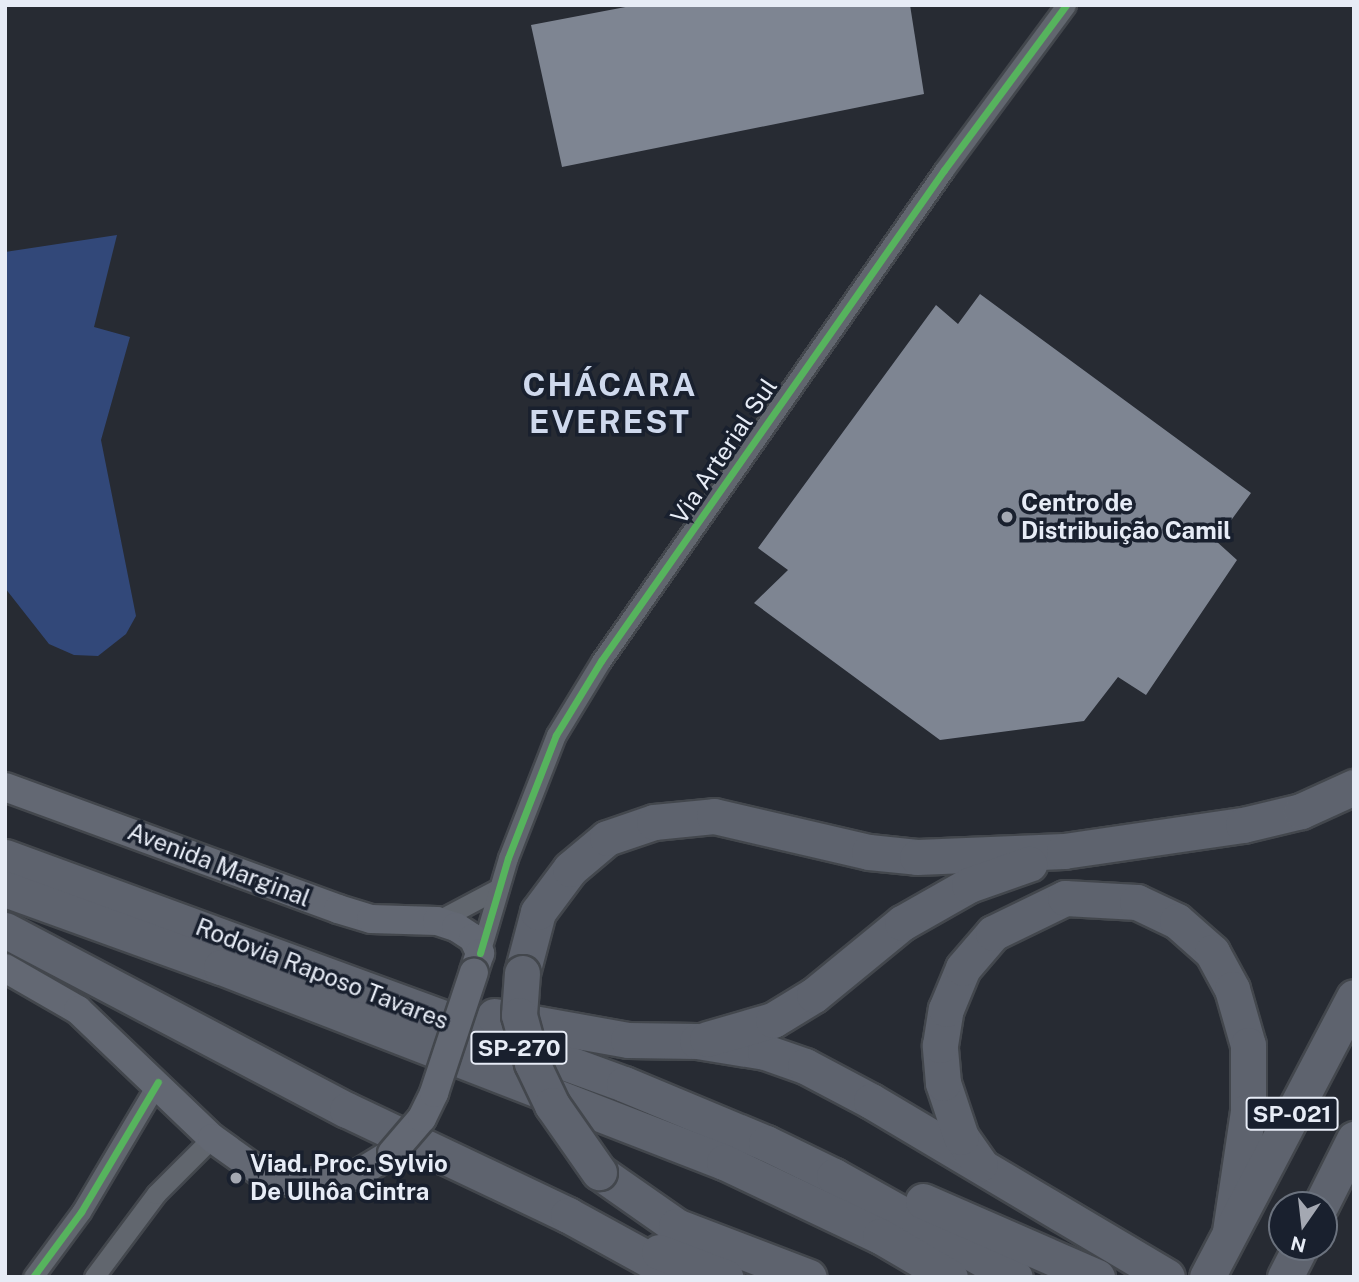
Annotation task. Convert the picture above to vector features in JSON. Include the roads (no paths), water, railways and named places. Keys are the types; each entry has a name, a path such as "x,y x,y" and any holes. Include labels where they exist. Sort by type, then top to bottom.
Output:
{"highway":[{"path":"809,1277 677,1226 599,1172 552,1105 532,1063 519,1015 522,973 538,912 570,869 607,838 654,822 714,816 869,852 917,857 1064,851 1243,825 1301,811 1354,787"},
{"path":"697,1041 773,1020 814,995 902,923 969,885 1064,851"},
{"name":"Rodovia Raposo Tavares","path":"5,857 624,1084 766,1143 834,1175 1015,1277"},
{"name":"Rodovia Raposo Tavares","path":"5,889 221,967 724,1162 880,1236 950,1277"},
{"path":"984,1170 961,1137 943,1083 940,1045 946,1009 963,968 993,933 1065,898 1137,902 1177,920 1212,952 1232,989 1248,1045 1248,1111 1230,1231"},
{"path":"5,930 347,1110 568,1215 681,1277"},
{"path":"225,937 502,1019 628,1040 697,1041 765,1052 805,1066 1167,1277"},
{"name":"SP-021","path":"1208,1275 1354,997"},
{"name":"SP-021","path":"1328,1191 1354,1139"},
{"path":"766,1143 856,1172 1097,1277"},
{"path":"568,1215 725,1277"},
{"path":"1285,1277 1293,1261"}],"main road":[{"name":"Avenida Marginal","path":"5,787 338,909 381,920 437,921 465,932 477,962"},
{"path":"5,968 78,1010 158,1082 212,1138 261,1172 290,1182 319,1183 356,1175 392,1153 422,1118 434,1093 477,962"}],"street":[{"name":"Via Arterial Sul","path":"477,962 499,888 556,734 601,661 936,181 1066,5"},
{"name":"Avenida Marginal","path":"437,921 499,888"},
{"path":"33,1277 81,1212 158,1082"},
{"path":"94,1277 156,1194 212,1138"}],"place":[{"name":"Centro de Distribuição Camil","path":"1007,517"},
{"name":"Viad. Proc. Sylvio De Ulhôa Cintra","path":"236,1178"}],"district":[{"name":"CHÁCARA EVEREST","path":"610,404"}]}
